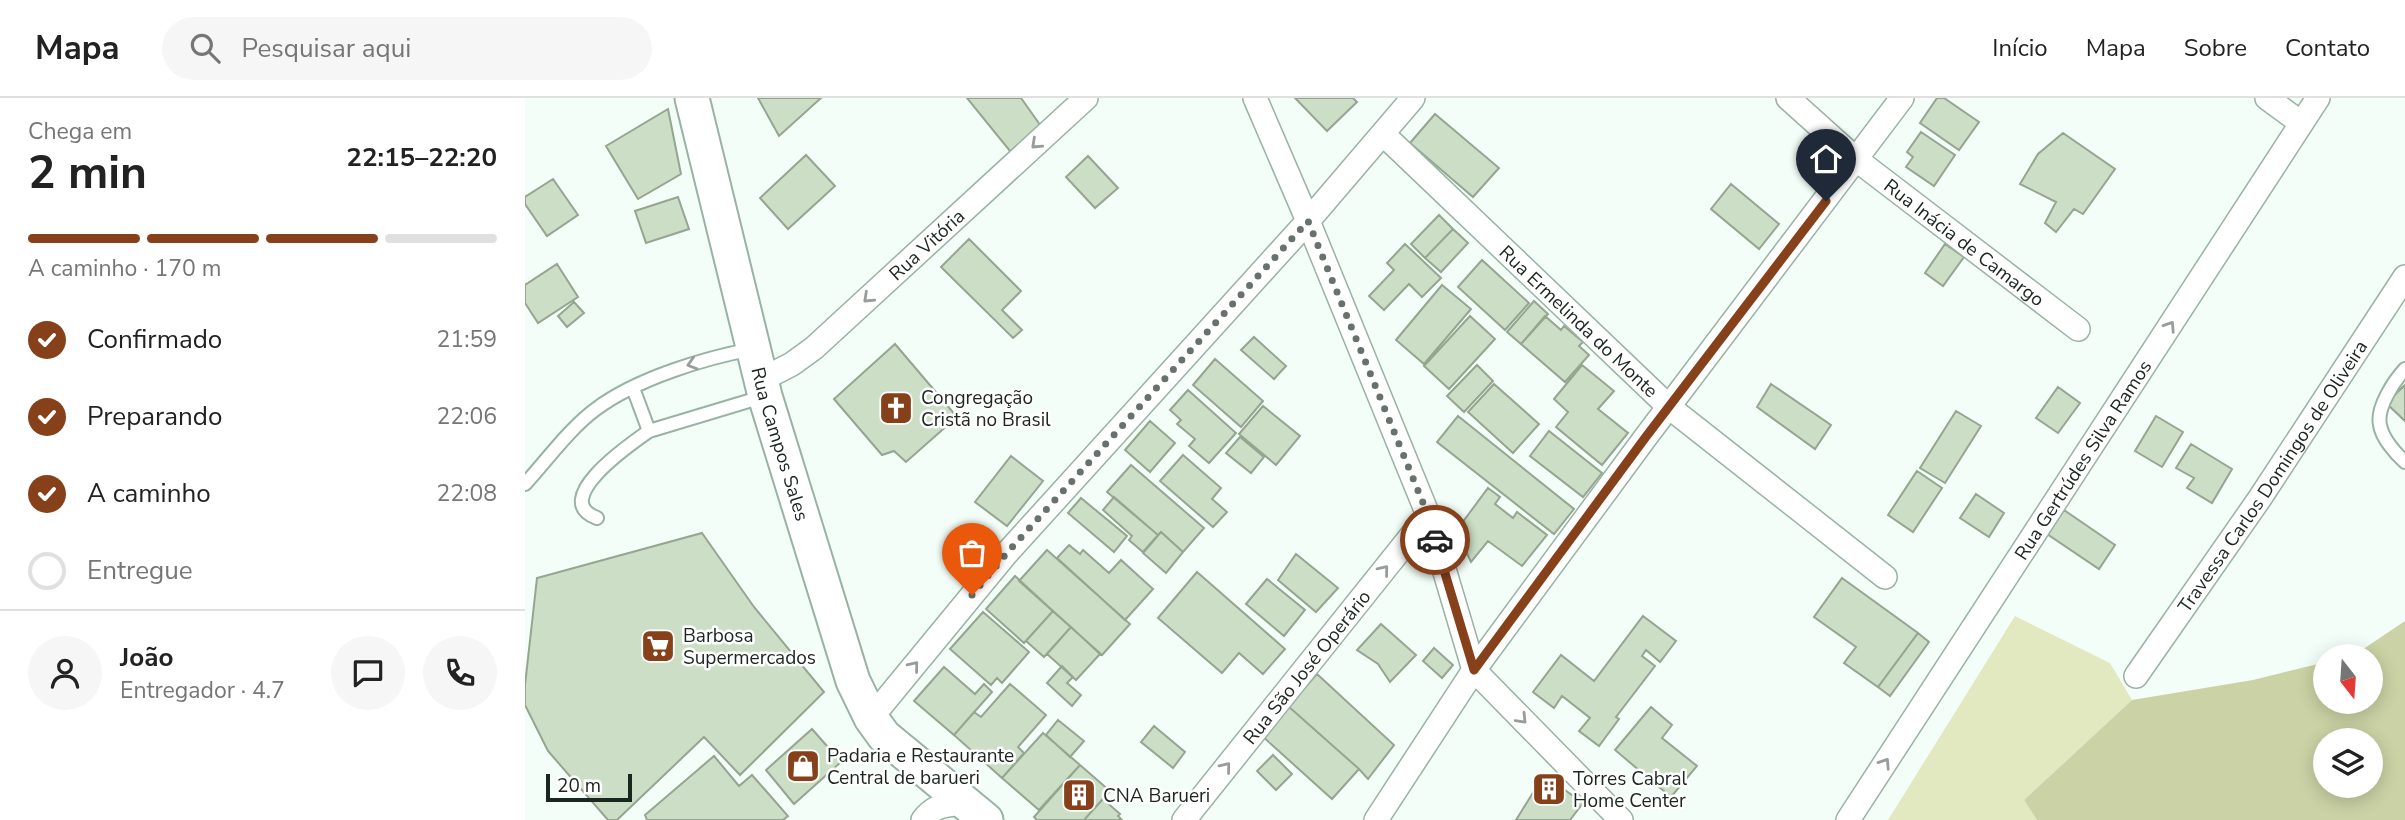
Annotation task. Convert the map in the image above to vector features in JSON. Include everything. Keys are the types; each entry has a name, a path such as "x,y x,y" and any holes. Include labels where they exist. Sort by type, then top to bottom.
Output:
{"street":[{"name":"Rua Campos Sales","path":"692,98 763,388 853,681 871,718 884,736 918,764 952,813"},
{"name":"Rua Vitória","path":"763,388 814,348 1086,98"},
{"path":"1255,98 1428,515 1474,670 1621,820"},
{"path":"871,718 1006,554 1308,221 1413,98"},
{"name":"Rua Inácia de Camargo","path":"1788,98 1857,160 2078,329"},
{"path":"1376,820 1474,670 1902,98"},
{"path":"2267,98 2301,123"},
{"name":"Rua Gertrúdes Silva Ramos","path":"1848,820 2318,98"},
{"name":"Rua Ermelinda do Monte","path":"1383,134 1669,407 1885,578"},
{"name":"Travessa Carlos Domingos de Oliveira","path":"2136,676 2260,499 2327,392 2405,277"},
{"name":"Rua São José Operário","path":"1184,820 1428,515"}],"lane":[{"path":"525,484 596,409 633,388 687,365 753,349"},
{"path":"2405,369 2382,407 2379,424 2394,452 2405,462"},
{"path":"633,388 649,431"},
{"path":"597,518 588,515 582,507 583,494 589,482 614,456 649,431 763,388"}],"green space":[{"path":"2015,616 2110,663 2132,700 2024,800 2037,820 1888,820"},
{"path":"2405,621 2405,820 2037,820 2024,800 2132,700 2253,680 2313,665 2313,714 2383,714 2383,644 2371,644"}],"building":[{"path":"758,98 821,98 779,136"},
{"path":"967,98 1021,98 1043,129 1014,156"},
{"path":"1295,98 1353,98 1357,102 1327,131"},
{"path":"1937,98 1944,98 1979,122 1959,150 1920,123"},
{"path":"668,109 681,174 638,199 606,146"},
{"path":"1435,114 1499,168 1473,197 1410,143"},
{"path":"1921,132 1955,155 1934,186 1906,167 1913,157 1907,152"},
{"path":"2063,133 2115,169 2083,214 2074,209 2056,232 2045,223 2056,202 2020,184 2038,154"},
{"path":"806,155 835,186 788,229 760,198"},
{"path":"1088,156 1118,188 1095,208 1066,177"},
{"path":"553,179 578,215 547,236 525,204 525,197"},
{"path":"1731,184 1779,224 1759,249 1711,209"},
{"path":"678,197 689,229 646,243 635,211"},
{"path":"1439,215 1453,229 1425,258 1411,244"},
{"path":"1453,229 1468,243 1441,272 1425,258"},
{"path":"969,239 1021,291 1002,310 1022,330 1013,338 941,267"},
{"path":"1405,244 1441,278 1422,297 1409,284 1384,310 1369,296 1394,270 1387,263"},
{"path":"1945,244 1964,257 1943,286 1925,273"},
{"path":"1482,260 1529,303 1505,330 1458,287"},
{"path":"557,264 578,297 538,323 525,303 525,285"},
{"path":"1442,285 1471,309 1424,364 1396,340"},
{"path":"1534,301 1548,314 1521,344 1507,332"},
{"path":"574,302 584,313 567,327 558,316"},
{"path":"1470,316 1495,339 1449,389 1424,366"},
{"path":"1545,316 1561,330 1564,326 1583,342 1579,346 1589,355 1565,382 1521,344"},
{"path":"1254,337 1286,366 1274,379 1241,350"},
{"name":"Congregação Cristã no Brasil","path":"895,344 957,417 906,462 894,451 882,455 834,399"},
{"path":"1215,359 1263,401 1241,427 1193,385"},
{"path":"1477,365 1493,381 1464,412 1447,396"},
{"path":"1582,365 1614,391 1598,409 1628,433 1602,465 1556,427 1568,412 1554,399"},
{"path":"1494,384 1539,424 1513,453 1468,412"},
{"path":"1771,384 1831,425 1815,449 1757,407"},
{"path":"2405,385 2405,421 2386,403"},
{"path":"2058,387 2080,403 2058,433 2036,418"},
{"path":"1188,390 1236,433 1209,463 1189,446 1195,439 1177,424 1181,420 1170,410"},
{"path":"1263,406 1300,436 1276,465 1239,434"},
{"path":"1956,411 1981,426 1945,483 1920,468"},
{"path":"1458,416 1574,509 1554,534 1437,442"},
{"path":"2156,416 2183,432 2162,467 2135,451"},
{"path":"1150,421 1175,443 1150,472 1125,450"},
{"path":"1549,431 1602,473 1583,497 1530,456"},
{"path":"1240,437 1264,457 1251,473 1226,453"},
{"path":"2191,444 2232,469 2212,503 2187,488 2194,478 2176,468"},
{"path":"1183,455 1221,488 1212,499 1227,512 1213,527 1160,481"},
{"path":"1011,456 1043,481 1007,526 975,502"},
{"path":"1131,465 1204,528 1183,552 1161,532 1158,535 1107,492"},
{"path":"1917,471 1942,488 1913,532 1888,515"},
{"path":"1488,488 1500,497 1495,504 1513,518 1517,512 1547,535 1522,566 1488,541 1471,562 1456,531"},
{"path":"1976,494 2004,513 1989,537 1960,518"},
{"path":"1114,497 1158,535 1143,552 1129,540 1132,536 1103,510"},
{"path":"1081,498 1127,536 1114,552 1068,513"},
{"path":"2064,510 2115,545 2099,569 2047,534"},
{"path":"1161,532 1183,552 1166,573 1143,553"},
{"name":"Barbosa Supermercados","path":"702,533 754,607 824,692 740,775 704,737 617,820 608,820 548,751 525,705 537,578"},
{"path":"1069,545 1080,554 1083,550 1109,573 1121,560 1153,589 1125,620 1057,558"},
{"path":"1047,550 1130,624 1102,655 1019,581"},
{"path":"1296,554 1338,588 1316,612 1278,580"},
{"path":"1197,572 1285,649 1263,674 1239,653 1222,673 1158,618"},
{"path":"1015,576 1053,611 1024,643 986,609"},
{"path":"1842,578 1918,633 1878,687 1844,663 1856,647 1814,617"},
{"path":"1267,579 1305,610 1284,636 1246,604"},
{"path":"1053,611 1071,627 1044,657 1026,641"},
{"path":"983,612 1029,652 1002,683 997,678 991,685 950,649"},
{"path":"1643,616 1676,641 1660,662 1646,650 1642,656 1655,666 1616,717 1619,719 1599,746 1579,731 1590,718 1562,696 1554,708 1533,692 1561,655 1594,681"},
{"path":"1381,624 1416,655 1390,682 1378,664 1357,650"},
{"path":"1071,627 1100,654 1076,680 1047,654"},
{"path":"1918,633 1929,642 1890,696 1878,687"},
{"path":"1434,648 1453,665 1442,678 1423,661"},
{"path":"1062,666 1073,677 1067,683 1081,695 1072,706 1047,683"},
{"path":"944,667 975,694 984,684 992,692 954,735 914,701"},
{"path":"1317,674 1394,745 1368,779 1288,706"},
{"path":"1010,684 1046,715 1018,747 1024,753 1002,778 954,735 974,712 981,717"},
{"path":"1288,706 1359,769 1332,799 1262,736"},
{"path":"1651,707 1672,725 1662,738 1697,766 1671,797 1615,750"},
{"path":"1058,720 1084,741 1070,757 1046,735"},
{"path":"1154,726 1185,752 1173,768 1141,742"},
{"name":"Padaria e Restaurante Central de barueri","path":"812,729 841,762 794,804 766,770"},
{"path":"1043,733 1080,765 1039,810 1002,778"},
{"path":"1273,755 1292,774 1276,790 1257,771"},
{"path":"714,756 739,786 752,775 788,816 783,820 647,820 645,815"},
{"name":"CNA Barueri","path":"1080,765 1110,791 1084,820 1037,820 1034,817"},
{"name":"Torres Cabral Home Center","path":"1544,775 1583,803 1570,820 1516,820"},
{"path":"1103,799 1120,814 1118,816 1122,820 1084,820"}],"way so far":[{"path":"972,595 1006,554 1308,221 1428,515 1435,540"}],"place":[{"name":"Congregação Cristã no Brasil","path":"896,408"},
{"name":"Barbosa Supermercados","path":"658,646"},
{"name":"Padaria e Restaurante Central de barueri","path":"803,766"},
{"name":"Torres Cabral Home Center","path":"1549,789"},
{"name":"CNA Barueri","path":"1079,795"}],"route":[{"path":"1435,540 1474,670 1645,438 1826,201"}]}
